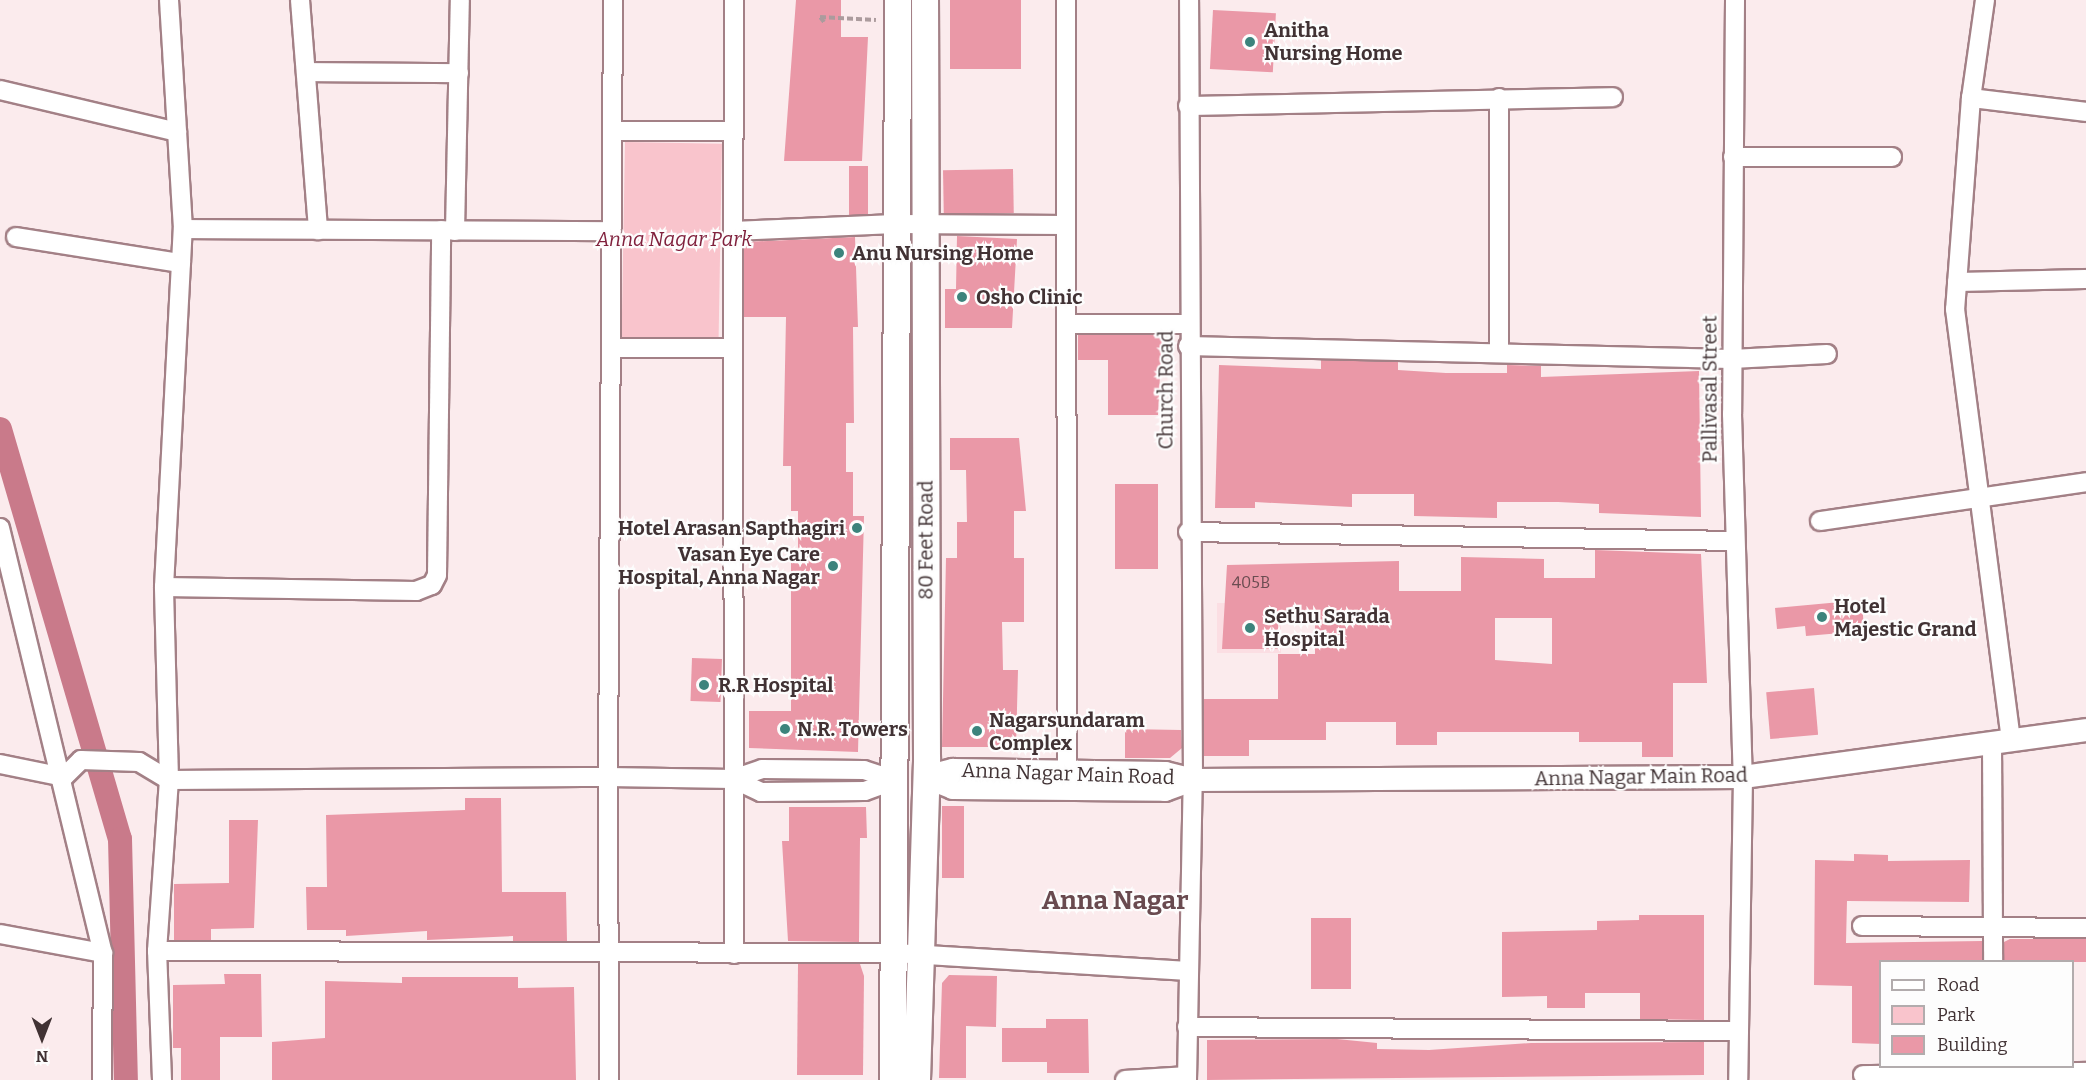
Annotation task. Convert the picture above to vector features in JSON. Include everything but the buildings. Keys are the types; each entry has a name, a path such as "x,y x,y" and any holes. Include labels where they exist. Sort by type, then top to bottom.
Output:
{"main road":[{"name":"80 Feet Road","path":"917,1080 924,954 926,777 925,0"},
{"name":"80 Feet Road","path":"893,1080 895,224 898,10"}],"street":[{"path":"162,1080 157,951 169,780 164,587 183,229 169,0"},
{"path":"300,0 318,230"},
{"path":"164,587 416,591 432,585 437,575 448,230 459,73 460,0"},
{"path":"609,1080 608,777 613,0"},
{"path":"734,0 732,348 735,954"},
{"path":"1066,0 1067,772"},
{"name":"Church Road","path":"1187,1078 1187,971 1193,780 1188,532 1189,0"},
{"name":"Pallivasal Street","path":"1735,0 1732,359 1743,777 1738,1080"},
{"path":"1985,0 1971,98 1955,309 1980,500 2001,741 1993,960"},
{"path":"306,72 459,73"},
{"path":"0,90 177,132"},
{"path":"1188,106 1613,97"},
{"path":"1499,98 1499,353"},
{"path":"1971,98 2086,112"},
{"path":"612,131 734,131"},
{"path":"1733,157 1892,157"},
{"path":"733,231 895,224 1066,225"},
{"path":"183,229 612,231"},
{"path":"16,237 181,263"},
{"path":"1957,282 2086,279"},
{"path":"1066,324 1188,324"},
{"path":"1188,345 1732,359 1827,354"},
{"path":"612,348 732,348"},
{"path":"1820,521 1980,500 2086,482"},
{"path":"0,528 5,559 64,777 103,952 102,1080"},
{"path":"1188,532 1735,541"},
{"name":"Anna Nagar Main Road","path":"926,777 953,770 1165,773 1193,780 1743,777 2086,730"},
{"path":"64,777 81,760 139,762 169,780 608,777 733,779 762,769 864,770 895,780 926,777"},
{"path":"0,765 64,777"},
{"name":"Anna Nagar Main Road","path":"926,777 953,788 1165,790 1193,780"},
{"path":"1862,926 2086,928"},
{"path":"0,934 103,952"},
{"path":"157,951 895,953 1187,971"},
{"path":"1187,1028 1739,1031"},
{"path":"1863,1075 2086,1072"},
{"path":"1125,1080 1187,1078"}],"path":[{"path":"824,22 820,17 898,10"}],"shaded area":[{"name":"Sethu Sarada Hospital","path":"1217,603 1281,603 1281,653 1217,653"}],"green space":[{"name":"Anna Nagar Park","path":"625,142 722,144 719,341 622,339"}],"waterway":[{"path":"0,429 120,839 126,1080"}],"place":[{"name":"Anitha Nursing Home","path":"1250,42"},
{"name":"Anu Nursing Home","path":"839,253"},
{"name":"Osho Clinic","path":"962,297"},
{"name":"Hotel Arasan Sapthagiri","path":"857,528"},
{"name":"Vasan Eye Care Hospital, Anna Nagar","path":"833,566"},
{"name":"Hotel Majestic Grand","path":"1822,617"},
{"name":"Sethu Sarada Hospital","path":"1250,628"},
{"name":"R.R Hospital","path":"704,685"},
{"name":"N.R. Towers","path":"785,729"},
{"name":"Nagarsundaram Complex","path":"977,731"}],"district":[{"name":"Anna Nagar","path":"1115,901"}]}
